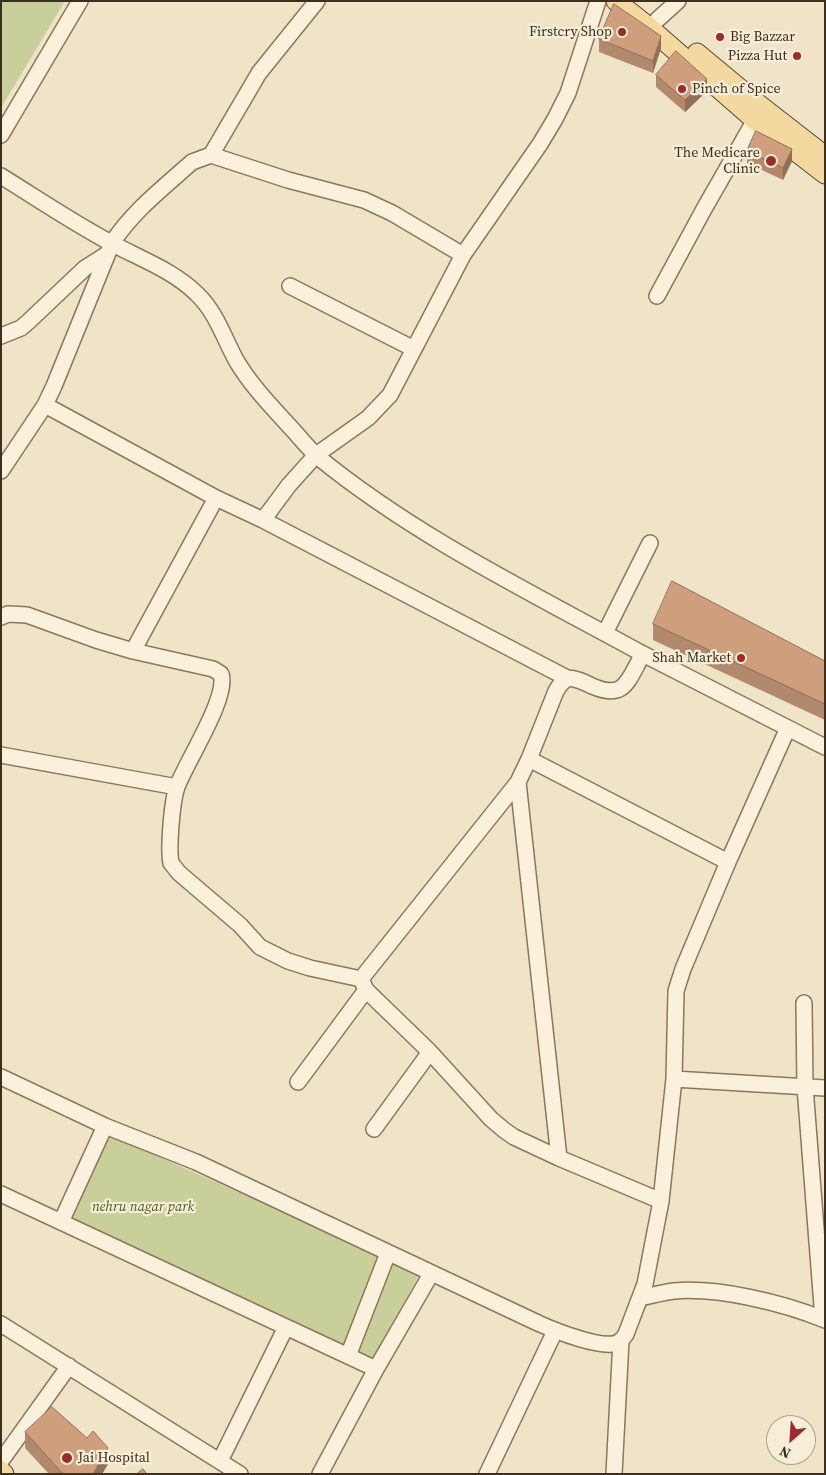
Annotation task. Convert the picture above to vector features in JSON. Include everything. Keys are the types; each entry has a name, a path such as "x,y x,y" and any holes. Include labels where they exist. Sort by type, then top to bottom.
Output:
{"main road":[{"path":"616,1 759,114 825,156"},
{"path":"635,1 825,174"}],"street":[{"path":"1,135 80,1"},
{"path":"212,155 259,74 317,1"},
{"path":"263,520 289,485 316,455 368,418 390,395 463,255 555,119 568,93 598,1"},
{"path":"657,20 678,1"},
{"path":"657,296 704,209 759,114"},
{"path":"1,471 45,405 61,371 109,249 122,228 148,201 192,162 212,155 288,180 364,200 392,213 463,255"},
{"path":"1,176 109,249 177,278 197,293 211,310 236,360 270,406 316,455 370,496 458,552 605,634 787,730 825,747"},
{"path":"1,336 21,328 85,268 109,249"},
{"path":"290,286 414,349"},
{"path":"45,405 216,498 263,520 566,678 574,678 603,691 618,691 625,684 643,654"},
{"path":"133,651 216,498"},
{"path":"605,634 650,543"},
{"path":"1,617 8,614 27,615 96,640 133,651 213,669 221,674 223,679 214,710 177,787 172,815 170,860 174,867 240,925 260,948 288,961 363,984 498,1125 514,1137 661,1201"},
{"path":"298,1082 363,984 518,782 556,691 566,678"},
{"path":"1,1077 105,1126 196,1162 431,1274 556,1331 595,1342 611,1344 621,1340 626,1334 640,1298 650,1262 661,1201 674,1079 676,991 683,968 728,862 787,730"},
{"path":"1,755 177,787"},
{"path":"529,759 728,862"},
{"path":"518,782 559,1158"},
{"path":"640,1298 674,1291 704,1291 748,1298 824,1319 805,1087 804,1003"},
{"path":"374,1129 430,1052"},
{"path":"674,1079 825,1088"},
{"path":"61,1222 105,1126"},
{"path":"1,1194 376,1369"},
{"path":"348,1356 388,1253"},
{"path":"320,1474 376,1369 431,1274"},
{"path":"1,1324 240,1474"},
{"path":"220,1461 286,1327"},
{"path":"486,1474 556,1331"},
{"path":"614,1474 621,1340"},
{"path":"1,1460 69,1366"}],"green space":[{"path":"1,1 65,1 1,108"},
{"name":"nehru nagar park","path":"110,1135 420,1273 370,1365 63,1230"}],"building":[{"name":"Firstcry Shop","path":"614,4 661,36 653,61 599,39"},
{"path":"676,51 707,79 685,100 656,75"},
{"path":"756,131 792,149 783,168 747,151"},
{"name":"Shah Market","path":"672,581 825,661 825,704 653,624"},
{"path":"52,1407 87,1438 93,1431 108,1448 93,1474 63,1474 25,1432"},
{"path":"143,1469 147,1474 137,1474"}],"place":[{"name":"Firstcry Shop","path":"622,32"},
{"name":"Big Bazzar","path":"720,37"},
{"name":"Pizza Hut","path":"797,56"},
{"name":"Pinch of Spice","path":"682,89"},
{"name":"The Medicare Clinic","path":"771,161"},
{"name":"Shah Market","path":"741,658"},
{"name":"Jai Hospital","path":"67,1458"}]}
